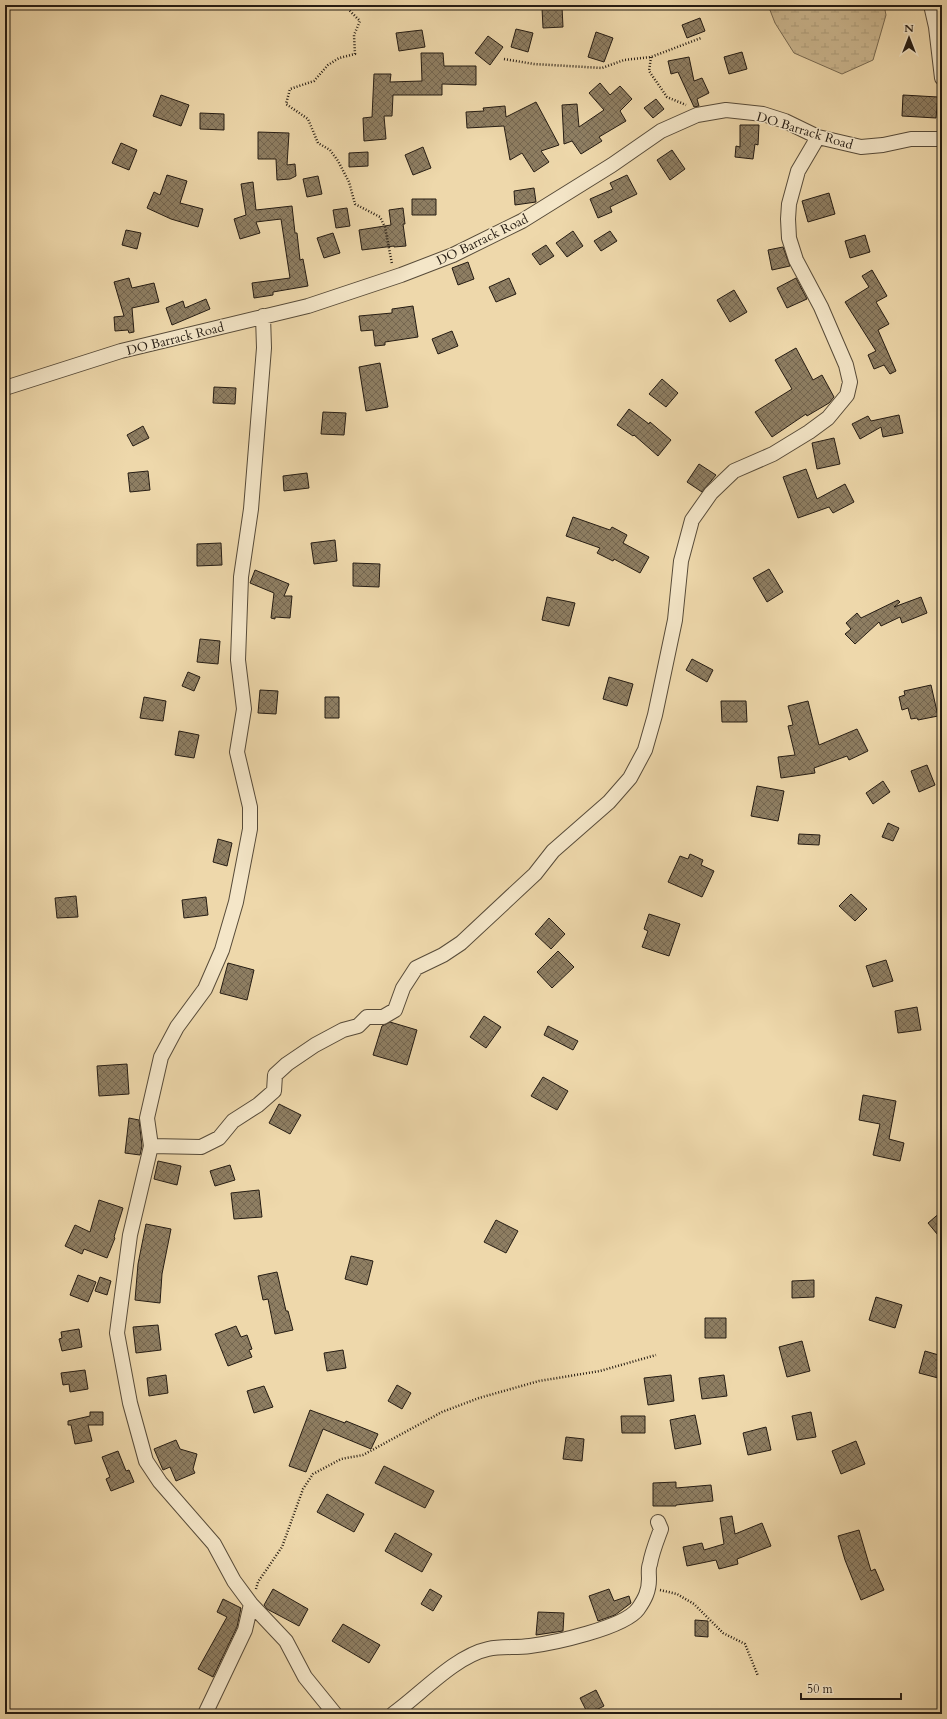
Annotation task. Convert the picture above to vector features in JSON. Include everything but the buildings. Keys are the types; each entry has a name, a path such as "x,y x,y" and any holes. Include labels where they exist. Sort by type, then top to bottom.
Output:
{"street":[{"path":"931,5 936,27 942,78"},
{"name":"DO Barrack Road","path":"5,388 121,351 308,306 401,275 453,255 522,221 612,165 661,131 697,115 726,110 763,114 785,121 818,137 862,147 883,145 911,139 942,139"},
{"path":"151,1146 201,1147 219,1138 233,1121 258,1105 274,1091 275,1075 287,1064 343,1030 358,1026 367,1017 383,1017 395,1010 403,988 416,968 443,955 461,943 490,914 525,883 553,851 609,802 630,778 645,750 655,715 675,620 681,561 692,520 710,493 734,471 773,454 809,432 828,418 847,395 850,382 846,364 821,307 796,260 789,238 789,204 798,171 818,137"},
{"path":"263,316 264,348 251,509 241,577 238,660 244,709 237,752 250,807 250,829 236,902 222,950 205,989 177,1027 161,1057 147,1118 151,1146 130,1235 117,1333 130,1403 146,1461 160,1482 214,1544 234,1581 251,1604 286,1641 305,1677 335,1714"},
{"path":"393,1714 464,1659 485,1649 503,1646 530,1646 558,1641 609,1627 636,1611 646,1598 649,1565 661,1529 658,1522"},
{"path":"205,1714 245,1630 251,1604"}],"path":[{"path":"348,5 350,10 360,20 354,35 355,54 339,58 328,65 314,81 290,88 286,104 308,119 318,143 330,150 338,160 349,182 355,204 380,217 385,227 391,263 401,275"},
{"path":"673,5 680,7"},
{"path":"504,59 534,64 602,68 624,60 651,57 701,38"},
{"path":"651,57 650,71 667,97 689,106"},
{"path":"251,1604 258,1582 282,1547 302,1489 313,1474 341,1459 363,1455 442,1412 479,1398 546,1380 600,1371 656,1356"},
{"path":"646,1598 660,1589 677,1594 694,1604 723,1632 745,1644 758,1676"}],"green space":[{"path":"768,5 884,5 886,15 873,60 842,74 794,53 775,23"}]}
